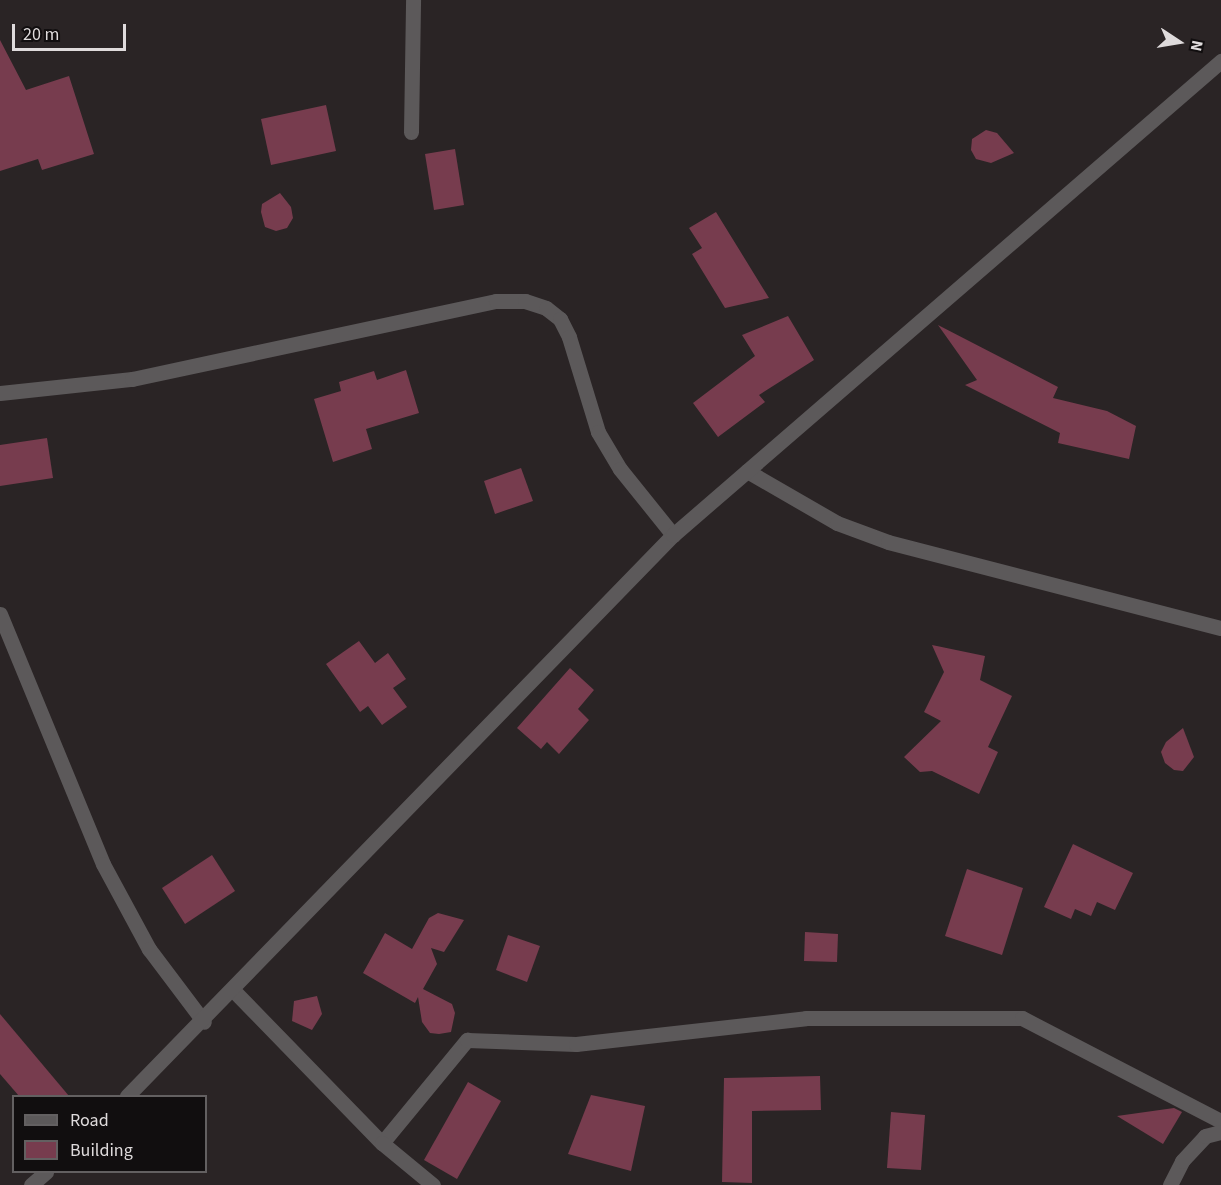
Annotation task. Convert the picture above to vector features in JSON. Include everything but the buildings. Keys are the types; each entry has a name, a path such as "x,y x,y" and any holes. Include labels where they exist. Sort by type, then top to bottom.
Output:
{"street":[{"path":"411,132 413,0"},
{"path":"128,1095 204,1022 473,737 674,535 1221,62"},
{"path":"0,393 132,379 496,301 525,301 546,308 560,319 569,337 598,432 620,469 674,535"},
{"path":"747,471 837,523 888,542 1221,628"},
{"path":"0,614 103,864 149,949 204,1022"},
{"path":"234,991 382,1143 433,1185"},
{"path":"382,1143 467,1040 576,1044 806,1018 1022,1018 1221,1121"},
{"path":"1170,1185 1182,1161 1205,1136 1221,1132"},
{"path":"31,1185 45,1173"}]}
